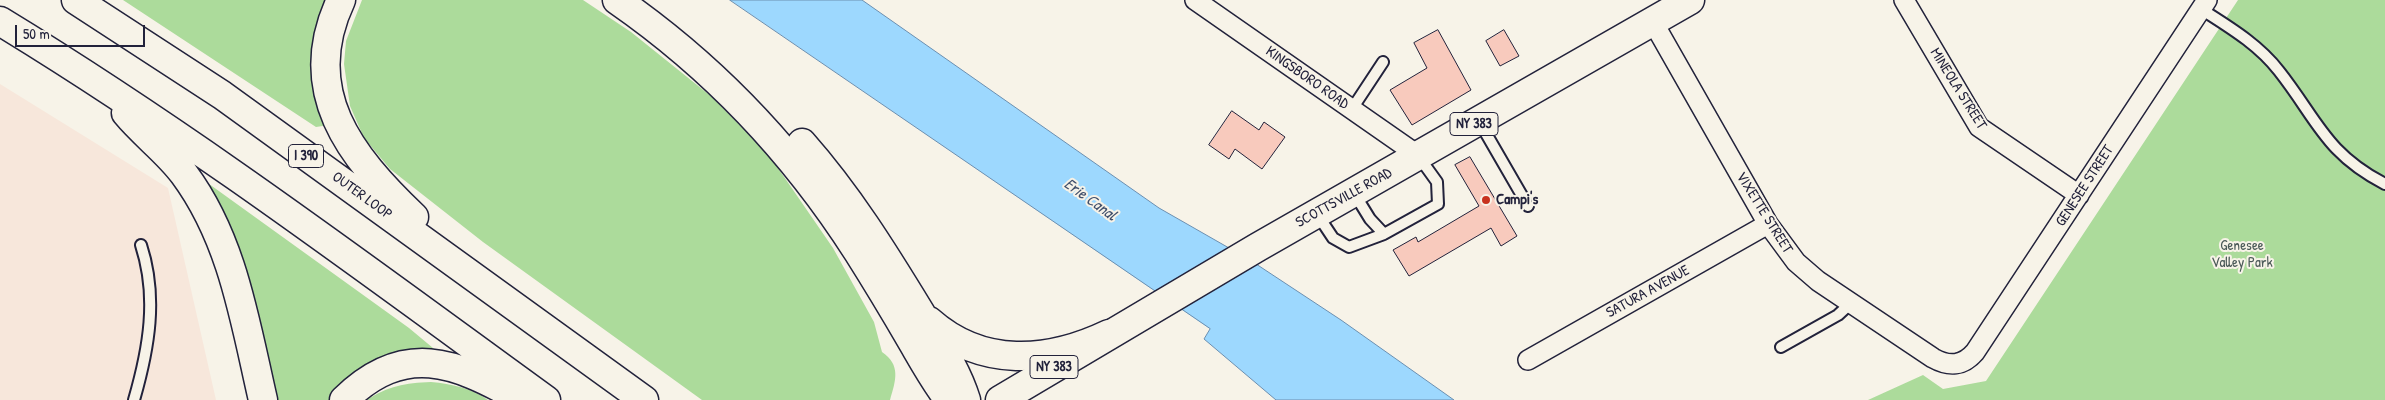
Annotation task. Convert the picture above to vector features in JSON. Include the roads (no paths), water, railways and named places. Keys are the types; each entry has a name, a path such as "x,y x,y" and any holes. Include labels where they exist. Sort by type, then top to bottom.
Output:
{"main road":[{"name":"OUTER LOOP","path":"76,0 222,95 644,400"},
{"path":"340,0 328,35 324,61 326,86 331,106 345,137 370,172 435,237 532,319"},
{"path":"617,0 711,73 752,113 789,155 826,204 858,252 949,400"},
{"path":"647,0 691,34 744,80 811,152 869,229 957,376 966,400"},
{"name":"SCOTTSVILLE ROAD","path":"1000,400 1108,334 1258,247 1690,0"},
{"path":"0,21 102,85 255,188 546,400"},
{"path":"102,85 140,131 174,161 191,183 210,215 234,278 263,400"},
{"path":"918,309 935,326 952,338 972,348 1000,354 1030,357 1047,354 1081,346 1108,334"},
{"path":"344,400 373,377 399,367 421,364 443,365 464,370 523,400"}],"street":[{"name":"KINGSBORO ROAD","path":"1195,0 1419,156"},
{"name":"MINEOLA STREET","path":"1904,0 1979,127 2079,195"},
{"name":"GENESEE STREET","path":"1956,364 1967,360 1975,352 2204,5"},
{"name":"VIXETTE STREET","path":"1653,22 1768,224 1804,269 1933,358 1945,364 1956,364"},
{"name":"SATURA AVENUE","path":"1528,360 1768,224"}],"lane":[{"path":"2204,5 2259,50 2280,71 2320,131 2337,151 2356,167 2385,184"},
{"path":"1352,109 1383,62"},
{"path":"1479,122 1528,206"},
{"path":"1317,214 1333,238 1349,247 1384,234 1438,204 1437,182 1419,156"},
{"path":"1354,193 1370,219 1384,234"},
{"path":"134,400 149,332 152,305 149,273 141,245"},
{"path":"1781,347 1838,315 1851,303"}],"water":[{"name":"Erie Canal","path":"730,0 862,0 1159,208 1250,260 1341,320 1454,400 1276,400 1204,339 1210,329"}],"place":[{"name":"Campi's","path":"1486,200"}],"park label":[{"name":"Genesee Valley Park","path":"2242,254"}]}
